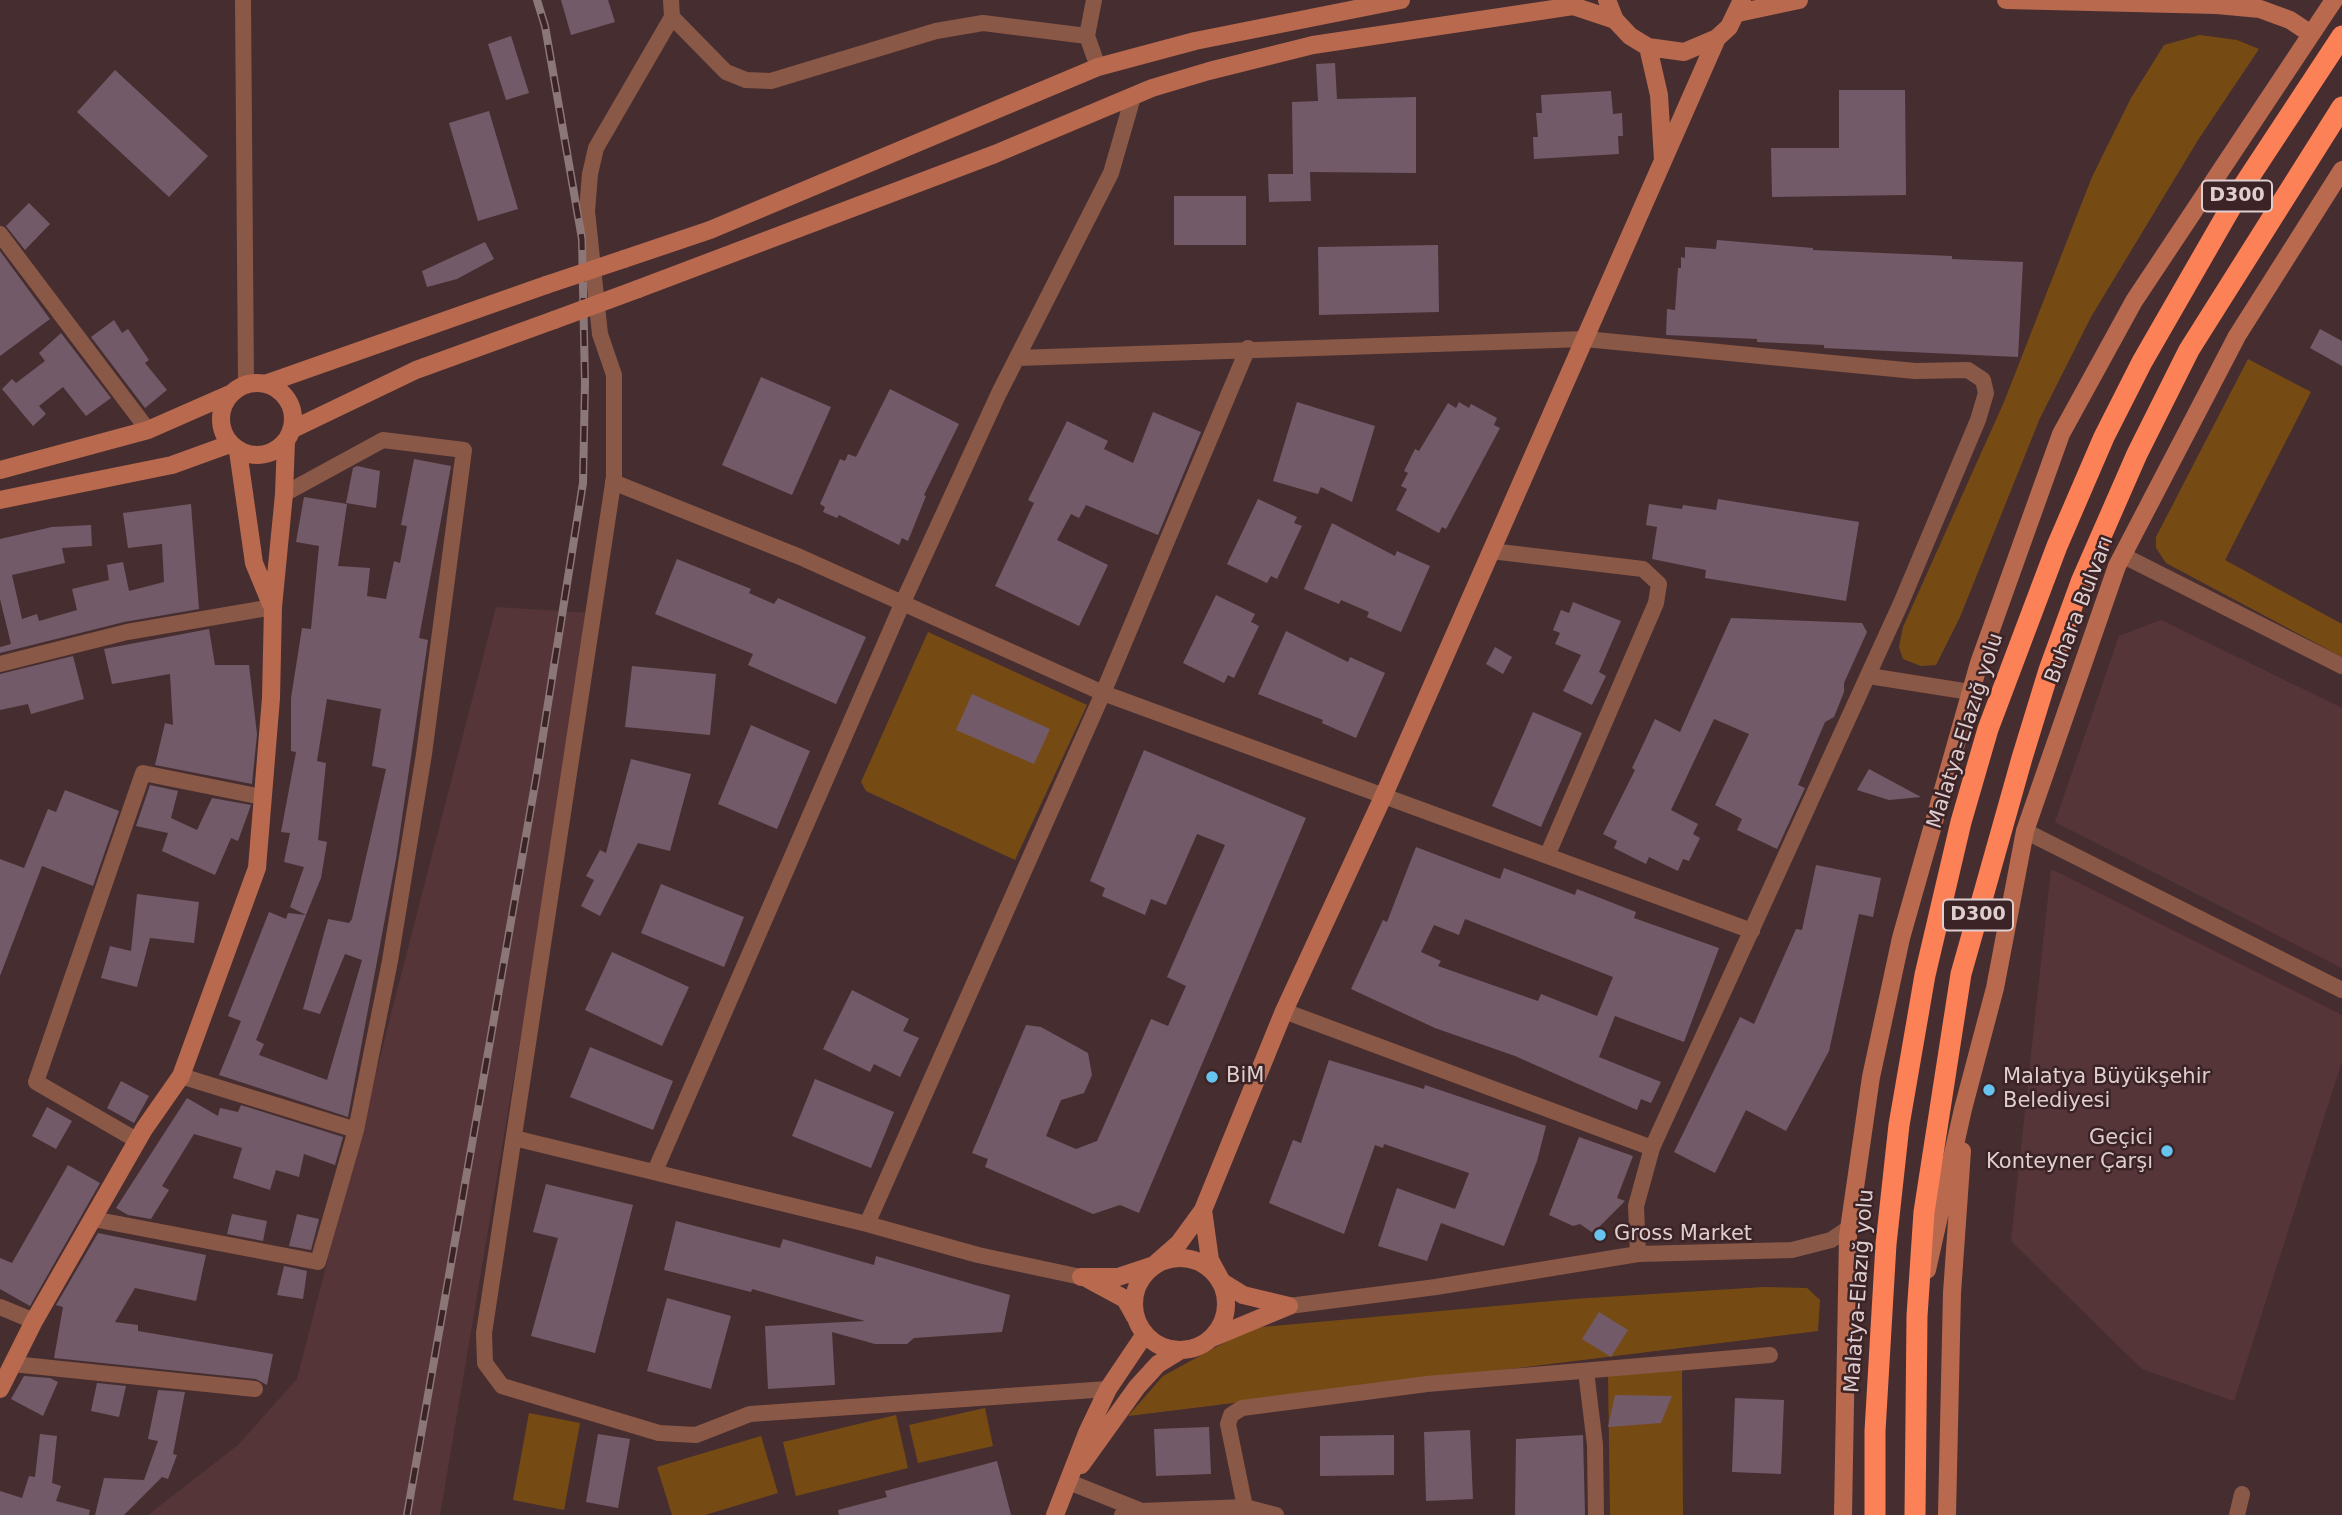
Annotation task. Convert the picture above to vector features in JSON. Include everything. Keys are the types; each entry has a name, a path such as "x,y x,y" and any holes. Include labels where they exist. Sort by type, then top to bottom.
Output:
{"highway":[{"name":"Malatya-Elazığ yolu","path":"1875,1515 1875,1431 1885,1257 1899,1125 1925,975 1961,822 1988,729 2057,546 2104,437 2137,372 2242,188 2342,36"},
{"name":"D300","path":"1915,1515 1917,1315 1924,1212 1961,974 2049,670 2081,582 2137,454 2189,350 2342,107"}],"main road":[{"path":"0,470 148,430 230,394 246,384 265,384 710,230 1098,67 1195,41 1401,0"},
{"path":"1606,0 1615,20 1630,36 1648,47 1684,52 1717,38"},
{"path":"1055,1515 1087,1433 1141,1327 1134,1305 1136,1289 1143,1276 1179,1243 1203,1210 1284,1011 1382,797 1717,38 1740,6 1799,0"},
{"path":"2006,0 2218,2 2260,9 2290,20 2311,34"},
{"path":"1843,1515 1849,1228 1871,1077 1898,950 1970,692 2024,531 2061,434 2134,301 2334,0"},
{"path":"230,394 221,414 224,435 234,447 258,456 269,453 288,436 416,370 638,289 995,154 1133,97 1209,71 1313,45 1573,6 1615,20"},
{"path":"1648,47 1659,95 1664,163"},
{"name":"Buhara Bulvarı","path":"1963,1109 1995,988 2025,831 2122,555 2237,336 2342,170"},
{"path":"0,1390 34,1321 138,1141 181,1076 257,868 271,698 272,607 288,436 293,418 285,396 265,384"},
{"path":"0,500 173,465 234,447"},
{"path":"234,447 254,563 272,607"},
{"path":"1917,1315 1963,1109"},
{"path":"1947,1515 1952,1293 1960,1200 1963,1109"},
{"path":"1203,1210 1210,1260 1222,1282 1226,1297 1226,1313 1220,1328 1210,1339"},
{"path":"1081,1277 1118,1277 1177,1258 1199,1261 1212,1270 1222,1282 1243,1295 1289,1306"},
{"path":"1081,1277 1125,1299 1141,1327 1166,1349 1196,1347 1289,1306"},
{"path":"1069,1482 1137,1387 1158,1364 1181,1350"}],"street":[{"path":"243,0 246,384"},
{"path":"671,0 672,17 596,148 590,174 587,211 600,334 614,375 614,482 484,1332 485,1363 502,1386 659,1433 696,1435 750,1414 1108,1389"},
{"path":"1094,0 1087,36 1098,67"},
{"path":"672,17 726,72 746,80 771,81 936,31 983,23 1087,36"},
{"path":"654,1171 903,602 1017,358 1111,173 1133,97"},
{"path":"0,234 148,430"},
{"path":"1017,358 1248,348 1585,339 1915,371 1968,370 1983,380 1986,393 1978,420 1868,676 1652,1148 1636,1206 1638,1254"},
{"path":"867,1224 1103,692 1248,348"},
{"path":"93,1219 318,1262 356,1130 390,961 424,754 464,450 383,440 284,494"},
{"path":"614,482 903,602 1103,692 1382,797 1752,931"},
{"path":"1491,551 1643,569 1659,584 1656,603 1547,856"},
{"path":"2122,555 2342,666"},
{"path":"0,664 127,632 272,607"},
{"path":"1868,676 1970,692"},
{"path":"138,1141 36,1082 143,773 262,797"},
{"path":"2025,831 2342,990"},
{"path":"1284,1011 1652,1148"},
{"path":"181,1076 356,1130"},
{"path":"514,1138 867,1224 978,1255 1081,1277"},
{"path":"1289,1306 1436,1287 1638,1254 1792,1250 1831,1240 1849,1228"},
{"path":"0,1307 34,1321"},
{"path":"1245,1507 1228,1424 1231,1415 1242,1408 1427,1384 1770,1355"},
{"path":"13,1364 255,1389"},
{"path":"1586,1371 1595,1445 1595,1515"},
{"path":"1069,1482 1141,1511"},
{"path":"2237,1515 2242,1494"},
{"path":"1122,1515 1141,1511 1245,1507 1276,1515"}],"shaded area":[{"path":"2200,35 2237,40 2259,49 2198,140 2091,317 2040,418 1960,617 1936,665 1921,666 1903,659 1899,647 1903,627 2004,402 2092,177 2131,98 2164,45"},
{"path":"2248,359 2311,392 2225,560 2342,624 2342,657 2166,563 2156,548 2156,537"},
{"path":"496,607 592,613 440,1515 148,1515 238,1445 297,1379"},
{"path":"2161,620 2342,708 2342,968 2055,822 2119,636"},
{"path":"928,632 1087,705 1015,860 866,791 861,782"},
{"name":"Geçici Konteyner Çarşı","path":"2051,869 2342,1015 2342,1061 2234,1401 2142,1369 2011,1241"},
{"path":"1764,1287 1807,1288 1820,1300 1818,1331 1128,1416 1163,1376 1251,1328 1574,1299"},
{"path":"1682,1367 1683,1515 1610,1515 1608,1372"},
{"path":"985,1408 993,1446 918,1463 909,1425"},
{"path":"529,1413 580,1423 564,1510 513,1500"},
{"path":"896,1415 908,1468 796,1496 783,1442"},
{"path":"761,1436 778,1493 705,1515 672,1515 657,1467"}],"building":[{"path":"561,0 608,0 615,22 571,35"},
{"path":"511,36 529,93 506,100 488,44"},
{"path":"1335,63 1337,99 1416,97 1416,173 1310,172 1311,201 1269,202 1268,174 1293,174 1292,102 1318,101 1316,64"},
{"path":"115,70 208,156 169,197 77,112"},
{"path":"1839,90 1905,90 1906,195 1772,197 1771,148 1839,148"},
{"path":"1611,91 1613,114 1622,113 1623,136 1618,136 1619,154 1534,159 1533,137 1538,137 1536,113 1542,113 1541,95"},
{"path":"489,111 518,209 478,221 449,123"},
{"path":"1174,196 1246,196 1246,245 1174,245"},
{"path":"29,203 50,224 25,250 6,226"},
{"path":"1717,240 1813,250 2023,262 2018,357 1824,348 1824,345 1757,342 1757,339 1666,335 1667,309 1675,310 1678,268 1681,268 1681,257 1685,258 1685,247 1716,249"},
{"path":"485,242 494,259 457,279 427,287 422,271"},
{"path":"1438,245 1439,312 1319,315 1318,247"},
{"path":"0,251 50,319 0,356"},
{"path":"114,320 122,333 128,329 149,360 145,363 167,390 145,408 91,337"},
{"path":"2320,329 2342,341 2342,366 2310,348"},
{"path":"61,333 111,398 86,416 63,387 39,406 46,414 33,426 2,389 12,379 16,383 45,361 39,353"},
{"path":"761,377 831,407 792,495 722,465"},
{"path":"890,389 959,424 924,495 926,496 908,541 902,538 899,545 839,515 837,518 823,512 825,507 820,504 840,459 845,461 848,454 856,457"},
{"path":"1297,402 1375,426 1352,502 1321,487 1318,494 1273,481"},
{"path":"1459,402 1469,408 1471,404 1497,418 1494,425 1500,428 1446,529 1442,527 1439,533 1396,510 1407,489 1401,486 1408,473 1404,471 1415,449 1419,451 1448,403 1456,408"},
{"path":"1153,412 1201,432 1158,535 1086,505 1079,518 1071,514 1057,540 1108,565 1079,626 995,586 1034,503 1028,500 1067,421 1108,441 1104,449 1133,463"},
{"path":"414,459 451,466 419,638 428,640 396,859 348,1117 219,1075 241,1021 228,1016 269,912 286,919 288,913 306,915 290,907 304,867 284,862 290,833 281,832 296,752 291,751 291,698 302,628 311,629 319,546 296,542 304,497 347,504 338,566 370,568 367,596 386,599 394,561 400,563 407,526 401,525","holes":["327,699 381,709 372,766 386,769 352,919 349,923 328,919 303,1009 320,1014 345,954 362,960 327,1080 259,1055 264,1044 256,1040 321,878 327,842 318,840 326,763 317,761"]},
{"path":"357,466 380,471 376,508 346,503 353,468"},
{"path":"1258,499 1297,517 1294,523 1302,526 1277,579 1271,576 1267,583 1227,564"},
{"path":"1718,499 1859,522 1846,601 1705,578 1706,570 1652,559 1657,527 1646,525 1649,504 1716,510"},
{"path":"191,504 199,609 124,622 0,653 0,647 11,644 0,599 0,539 52,527 91,525 92,546 62,548 65,563 12,575 22,619 37,614 39,621 77,610 72,589 109,580 107,565 123,562 129,591 164,582 162,544 128,548 123,513"},
{"path":"1332,523 1395,556 1397,551 1430,566 1401,632 1367,617 1369,612 1341,600 1339,604 1304,589"},
{"path":"677,559 751,589 749,593 774,604 778,598 866,637 836,704 748,665 753,654 655,614"},
{"path":"1216,595 1255,614 1251,622 1259,626 1234,678 1228,675 1224,683 1183,663"},
{"path":"1573,602 1621,621 1599,672 1606,676 1592,705 1563,691 1581,655 1555,644 1560,633 1553,630 1561,610 1569,613"},
{"path":"1731,618 1862,623 1867,632 1844,683 1844,692 1834,717 1825,722 1798,785 1805,788 1777,849 1737,830 1742,819 1715,805 1749,734 1714,719 1671,810 1698,824 1693,834 1700,838 1689,861 1683,859 1678,871 1649,857 1646,864 1614,848 1617,841 1603,834 1635,770 1632,768 1655,719 1680,732"},
{"path":"209,629 215,665 249,665 257,734 252,784 155,765 165,723 173,725 170,674 112,684 104,649"},
{"path":"1286,631 1348,662 1350,657 1385,673 1356,738 1322,723 1323,720 1258,694"},
{"path":"1495,647 1512,657 1503,674 1486,664"},
{"path":"73,656 84,699 31,714 28,704 0,710 0,674"},
{"path":"632,666 716,674 710,735 625,727"},
{"path":"972,694 1050,729 1034,764 956,730"},
{"path":"1533,712 1582,733 1541,827 1492,806"},
{"path":"751,725 810,751 777,829 718,804"},
{"path":"1144,750 1306,818 1139,1213 1120,1205 1093,1214 985,1167 988,1159 972,1153 1026,1025 1041,1027 1088,1053 1092,1075 1084,1093 1061,1100 1046,1136 1076,1149 1097,1141 1151,1019 1168,1026 1186,986 1167,977 1225,845 1197,834 1166,905 1151,899 1145,915 1102,896 1105,888 1090,881"},
{"path":"631,759 691,774 670,851 638,843 600,916 581,906 594,880 586,876 600,850 606,853"},
{"path":"1869,769 1921,797 1889,800 1857,790"},
{"path":"150,785 178,791 171,818 197,830 212,798 251,805 238,841 231,838 215,875 162,851 168,833 136,826"},
{"path":"65,790 119,811 93,886 42,866 0,976 0,859 24,868 48,809 56,812"},
{"path":"1416,847 1500,879 1504,868 1575,895 1577,889 1636,912 1634,918 1719,948 1684,1042 1615,1016 1599,1057 1661,1082 1651,1103 1641,1099 1637,1110 1515,1056 1435,1028 1351,989 1383,920 1387,922","holes":["1465,919 1613,977 1597,1016 1541,994 1538,1001 1438,966 1441,961 1421,952 1434,925 1459,935"]},
{"path":"1816,865 1881,878 1873,917 1859,914 1829,1051 1786,1131 1746,1110 1715,1173 1674,1152 1740,1017 1754,1024 1796,929 1802,930"},
{"path":"661,884 744,917 724,967 641,933"},
{"path":"137,894 199,902 194,943 150,938 137,987 101,978 110,946 131,951"},
{"path":"612,952 689,987 662,1046 585,1010"},
{"path":"852,990 909,1019 903,1031 919,1038 900,1077 874,1064 870,1072 823,1049"},
{"path":"590,1047 673,1081 653,1130 570,1097"},
{"path":"1329,1060 1424,1089 1425,1085 1546,1126 1537,1161 1504,1246 1441,1223 1427,1261 1378,1246 1397,1188 1455,1209 1469,1173 1384,1144 1383,1148 1375,1145 1344,1234 1269,1203 1293,1140 1301,1143"},
{"path":"815,1079 894,1112 871,1168 792,1136"},
{"path":"121,1081 149,1096 134,1123 107,1108"},
{"path":"187,1098 218,1116 220,1108 238,1112 241,1105 343,1137 335,1165 304,1154 299,1177 276,1170 270,1190 233,1178 242,1148 194,1134 162,1186 169,1190 151,1219 128,1215 116,1208"},
{"path":"47,1107 72,1121 56,1149 32,1136"},
{"path":"1579,1137 1633,1156 1617,1198 1625,1201 1593,1233 1580,1224 1573,1226 1549,1215"},
{"path":"68,1165 100,1183 30,1306 0,1289 0,1258 12,1263"},
{"path":"546,1184 633,1205 595,1353 531,1336 558,1238 533,1232"},
{"path":"232,1214 267,1221 263,1241 227,1234"},
{"path":"297,1214 319,1219 311,1250 289,1246"},
{"path":"676,1221 780,1248 783,1239 874,1265 876,1256 1010,1295 1002,1332 914,1338 907,1344 875,1344 832,1332 835,1385 768,1389 765,1326 865,1321 752,1289 751,1292 664,1270"},
{"path":"98,1233 206,1255 196,1301 135,1288 115,1322 138,1325 138,1331 273,1354 267,1385 256,1379 54,1358 63,1307 56,1305"},
{"path":"284,1266 307,1271 303,1299 277,1295"},
{"path":"667,1298 731,1316 711,1389 647,1371"},
{"path":"1599,1312 1628,1330 1611,1357 1582,1339"},
{"path":"24,1376 50,1378 58,1382 43,1416 11,1399"},
{"path":"97,1383 126,1386 119,1417 91,1411"},
{"path":"158,1390 185,1392 173,1454 177,1455 168,1479 162,1477 124,1515 95,1515 104,1478 144,1480 158,1441 148,1439"},
{"path":"1615,1395 1672,1396 1661,1423 1608,1427"},
{"path":"1735,1398 1784,1400 1781,1474 1732,1472"},
{"path":"1209,1427 1211,1474 1156,1476 1154,1429"},
{"path":"1470,1430 1473,1499 1426,1501 1424,1432"},
{"path":"40,1434 57,1436 52,1483 61,1486 56,1501 90,1510 89,1515 0,1515 0,1491 22,1498 29,1476 35,1477"},
{"path":"598,1434 630,1439 618,1508 586,1502"},
{"path":"1394,1435 1394,1475 1320,1476 1320,1436"},
{"path":"1583,1435 1585,1515 1515,1515 1516,1439"},
{"path":"997,1461 1011,1515 839,1515 838,1510 887,1497 885,1491"}],"railway":[{"path":"407,1515 537,773 583,483 585,383 582,239 545,26 537,0"}],"place":[{"name":"BiM","path":"1212,1077"},
{"name":"Malatya Büyükşehir Belediyesi","path":"1989,1090"},
{"name":"Geçici Konteyner Çarşı","path":"2167,1151"},
{"name":"Gross Market","path":"1600,1235"}]}
